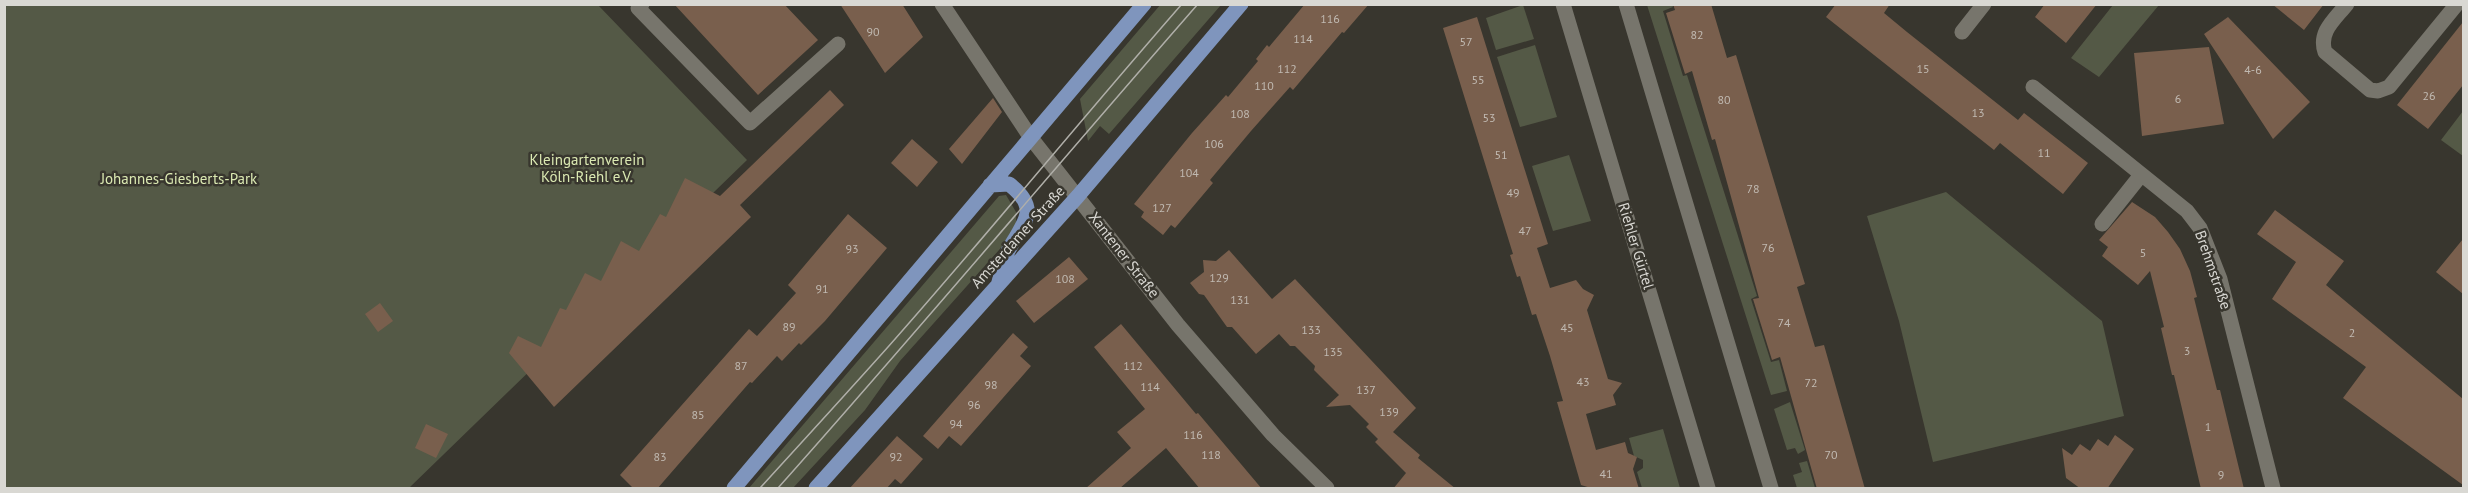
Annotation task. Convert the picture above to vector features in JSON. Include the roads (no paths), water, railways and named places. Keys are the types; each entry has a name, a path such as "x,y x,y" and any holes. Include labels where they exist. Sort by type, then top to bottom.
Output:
{"main road":[{"path":"734,489 1144,4"},
{"name":"Amsterdamer Straße","path":"816,489 1078,196 1241,4"},
{"path":"990,185 1009,184 1021,193 1026,203 1028,219 1007,252 997,287"}],"street":[{"path":"642,4 638,8 750,123 838,44"},
{"name":"Xantener Straße","path":"942,4 1031,138 1204,356 1273,435 1327,489"},
{"name":"Riehler Gürtel","path":"1563,4 1708,489"},
{"path":"1626,4 1771,489"},
{"path":"1962,32 1983,4"},
{"path":"2347,4 2323,34 2322,43 2325,52 2370,90 2378,91 2389,87 2457,4"},
{"name":"Brehmstraße","path":"2033,87 2187,211 2200,228 2220,279 2273,489"},
{"path":"2102,224 2141,175"}],"tram line":[{"path":"760,488 872,365 1182,4"},
{"path":"778,488 1198,4"}],"park label":[{"name":"Kleingartenverein Köln-Riehl e.V.","path":"587,168"},
{"name":"Johannes-Giesberts-Park","path":"179,179"}]}
